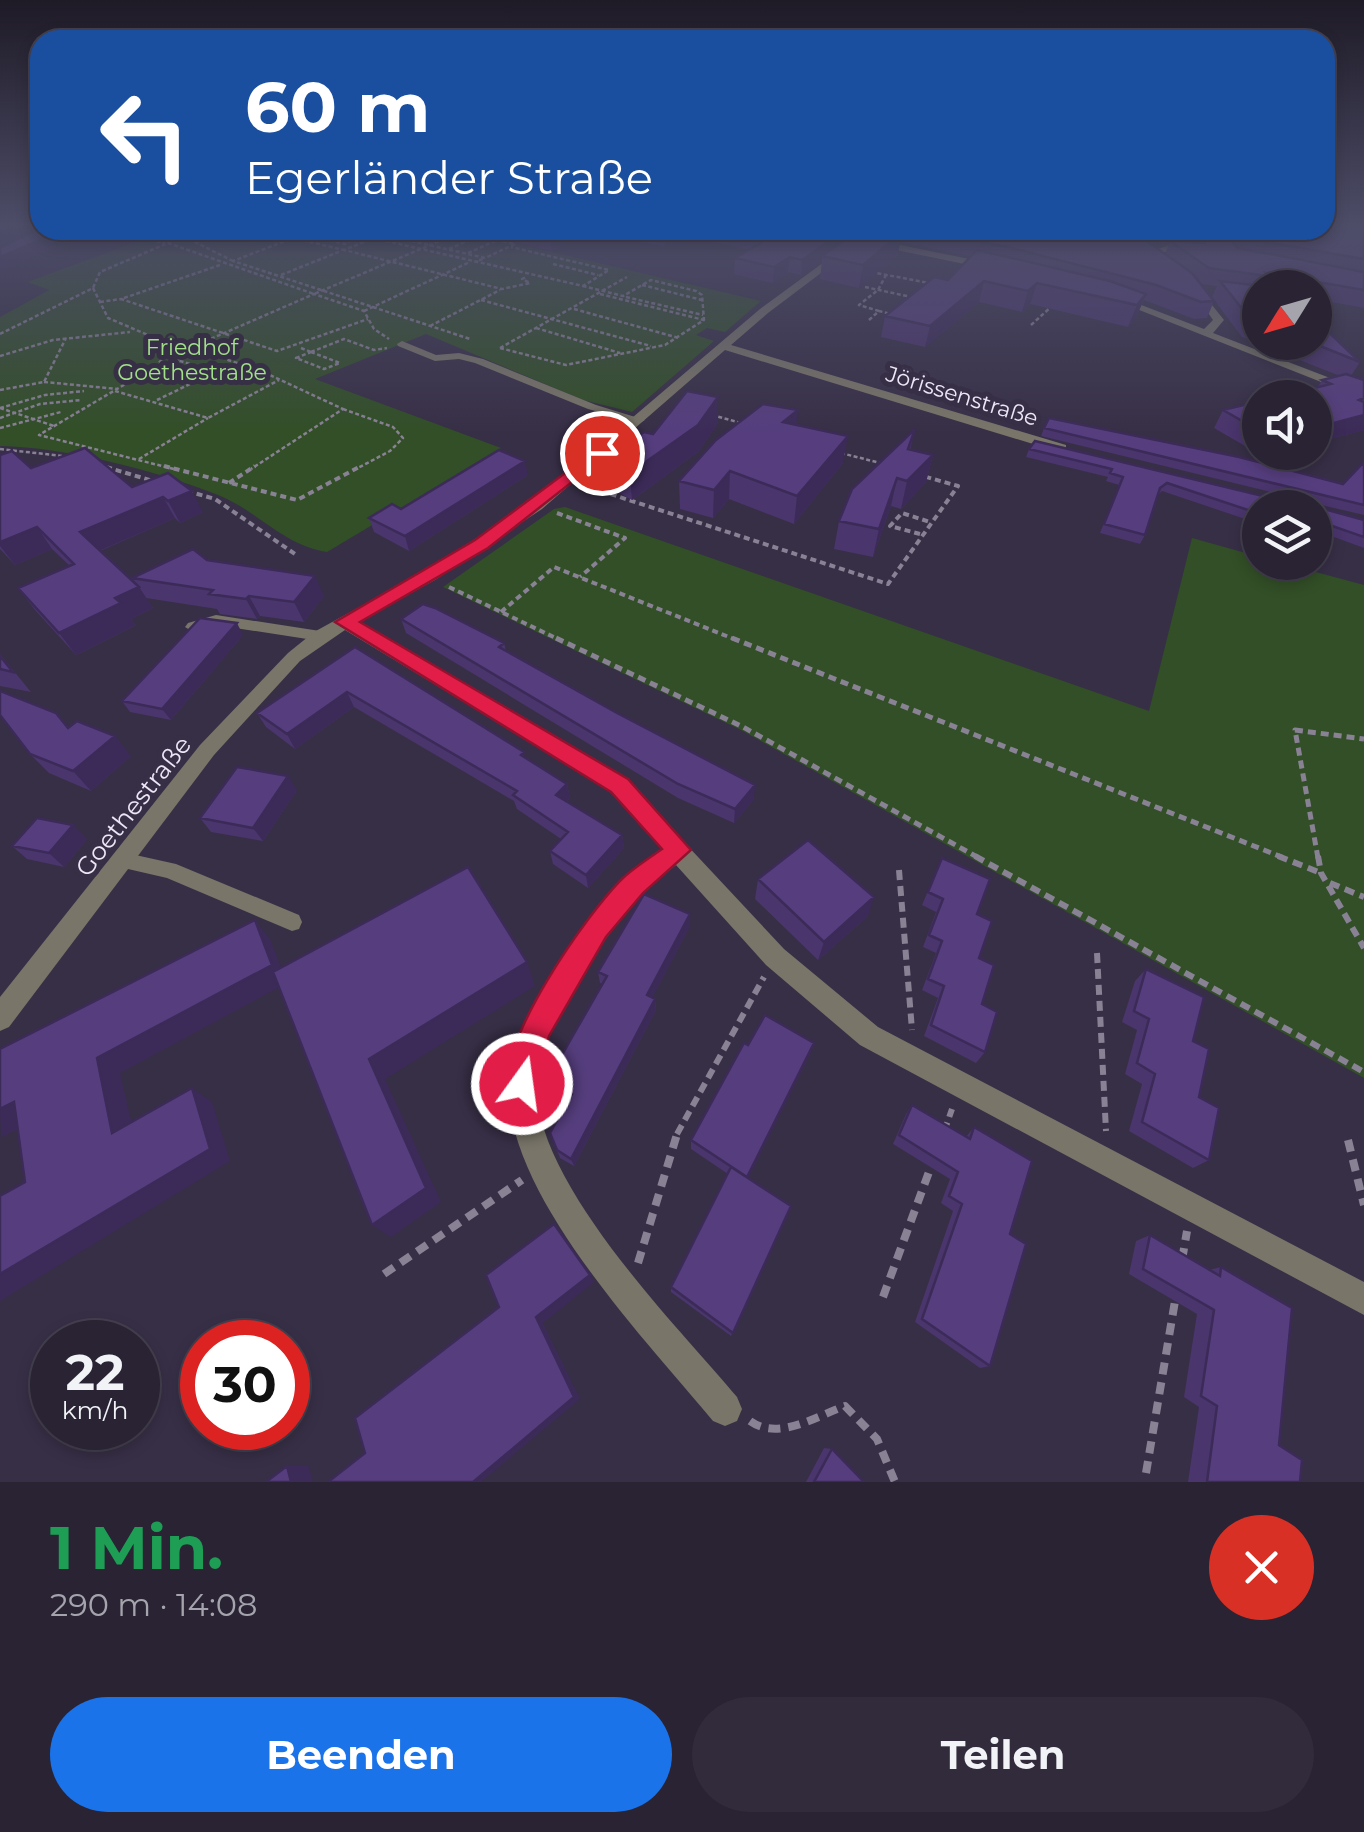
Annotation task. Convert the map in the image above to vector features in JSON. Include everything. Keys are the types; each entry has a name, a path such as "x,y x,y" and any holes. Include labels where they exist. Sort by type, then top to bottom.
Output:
{"street":[{"name":"Goethestraße","path":"0,1018 252,698 320,636 429,576 538,506 723,346 790,294"},
{"path":"1201,294 1219,320 1207,333"},
{"path":"1106,296 1364,395"},
{"name":"Jörissenstraße","path":"723,346 1012,436 1086,454"},
{"path":"345,622 620,786 775,957 870,1036 960,1088 1364,1299"},
{"path":"679,850 611,908 535,1031 522,1084 523,1113 541,1167 572,1218 732,1409"}],"lane":[{"path":"402,344 434,358 459,356 479,361 592,407 640,420"},
{"path":"179,641 192,628 216,620 320,636"},
{"path":"122,860 169,870 292,922"}],"path":[{"path":"0,334 81,294"},
{"path":"97,294 108,318 133,332 174,346 199,344 314,294"},
{"path":"100,302 138,294"},
{"path":"314,294 364,311 400,294"},
{"path":"336,294 482,343"},
{"path":"430,326 492,294"},
{"path":"596,294 500,348 558,366 655,347 679,338 704,318"},
{"path":"609,294 704,318"},
{"path":"612,294 704,318"},
{"path":"701,294 704,318"},
{"path":"873,294 858,306 898,315"},
{"path":"899,294 926,300"},
{"path":"908,307 919,298"},
{"path":"1032,326 1059,299"},
{"path":"121,300 277,351 298,347 368,319"},
{"path":"480,300 655,347"},
{"path":"571,308 679,338"},
{"path":"298,347 310,352 340,362 324,369 296,358 310,352 344,339 378,351 399,343 380,334 364,311"},
{"path":"869,320 879,311"},
{"path":"536,328 623,354"},
{"path":"0,356 66,338 133,332"},
{"path":"44,382 66,338"},
{"path":"199,344 203,352"},
{"path":"156,366 174,346"},
{"path":"203,352 394,427 403,438 390,451 306,498 289,500 39,435 156,366 174,360 203,352"},
{"path":"154,402 215,372 174,360"},
{"path":"139,460 280,380"},
{"path":"0,390 44,382 116,390 208,418"},
{"path":"0,408 27,398 84,391"},
{"path":"666,396 679,408 748,425"},
{"path":"0,418 40,404 80,400"},
{"path":"0,408 54,426"},
{"path":"228,483 343,409"},
{"path":"0,428 61,412"},
{"path":"0,448 35,449 86,461"},
{"path":"832,451 898,468"},
{"path":"104,467 159,482"},
{"path":"578,473 597,483 593,487 598,490 884,584 890,582 958,486 914,473"},
{"path":"174,487 215,499 296,554"},
{"path":"203,505 215,499"},
{"path":"538,506 625,538 580,577"},
{"path":"921,535 890,526 902,513 930,522"},
{"path":"501,612 554,567 1322,873"},
{"path":"429,576 744,727 1364,1072"},
{"path":"1364,739 1295,730 1322,873 1364,948"},
{"path":"899,870 915,1062"},
{"path":"1328,882 1364,896"},
{"path":"1097,953 1107,1164"},
{"path":"630,1291 674,1139 775,957"},
{"path":"941,1140 960,1088"},
{"path":"1348,1140 1364,1205"},
{"path":"883,1297 935,1158"},
{"path":"384,1274 541,1167"},
{"path":"1181,1265 1191,1208"},
{"path":"1146,1473 1178,1284"},
{"path":"732,1409 754,1426 771,1431 845,1406 862,1418 885,1453 895,1482"}],"green space":[{"name":"Friedhof Goethestraße","path":"41,294 732,294 761,301 725,332 707,328 696,335 714,341 632,412 583,400 426,334 315,379 501,448 327,552 297,542 218,495 168,477 82,456 0,446 0,317"},
{"path":"565,507 1149,711 1192,538 1242,552 1242,580 1332,580 1332,576 1364,585 1364,1078 741,730 443,587 554,509"}],"building":[{"path":"912,294 968,294 930,326 885,316"},
{"path":"1088,294 1146,294 1137,305"},
{"path":"1180,294 1209,294 1214,301 1201,302"},
{"path":"1230,294 1242,294 1242,309"},
{"path":"1332,335 1360,362 1332,351"},
{"path":"1346,374 1364,380 1364,398 1359,400 1364,402 1364,415 1332,423 1332,380 1322,380"},
{"path":"687,391 718,397 698,425 630,473 605,458 644,432 653,434"},
{"path":"763,404 798,410 783,422 848,436 797,496 730,471 714,490 679,481 716,440"},
{"path":"1242,405 1242,421 1223,410"},
{"path":"1049,418 1242,458 1242,470 1289,470 1343,484 1364,462 1364,505 1332,497 1332,490 1302,490 1044,428"},
{"path":"915,429 908,449 933,455 907,481 897,478 879,529 839,521 852,489"},
{"path":"1035,441 1242,491 1242,508 1167,483 1160,488 1145,535 1104,524 1123,477 1110,473 1112,469 1029,449"},
{"path":"85,448 132,487 168,473 192,491 168,501 163,497 80,532 139,587 115,598 121,603 59,633 18,588 74,564 37,527 0,542 0,455 12,451 31,468"},
{"path":"499,450 525,461 405,536 369,518 392,504 401,509"},
{"path":"1332,511 1364,520 1364,537 1332,526"},
{"path":"193,549 207,560 315,576 294,602 209,594 213,590 132,578"},
{"path":"423,604 504,643 499,647 755,785 735,809 678,784 401,619"},
{"path":"200,618 237,623 162,709 122,701"},
{"path":"355,647 524,752 521,755 567,784 556,795 622,835 586,875 550,851 568,832 513,795 517,791 347,692 287,734 257,713"},
{"path":"0,656 13,672 0,669"},
{"path":"0,691 56,713 68,728 77,721 115,736 73,771 30,754 0,715"},
{"path":"237,767 288,776 253,828 200,818"},
{"path":"37,818 73,825 49,853 12,846"},
{"path":"808,840 874,897 824,942 758,879"},
{"path":"942,858 990,879 977,914 992,921 979,958 994,965 982,1004 997,1012 985,1052 931,1025 944,986 928,979 942,941 929,935 943,899 928,892"},
{"path":"468,867 527,962 369,1059 426,1188 372,1225 273,972"},
{"path":"644,894 690,914 647,995 655,999 571,1159 557,1150 550,1133 572,1094 547,1081 607,976 598,972"},
{"path":"255,920 272,965 97,1058 112,1133 192,1088 210,1149 0,1274 0,1196 25,1182 14,1102 0,1109 0,1049"},
{"path":"1146,969 1204,997 1193,1041 1209,1049 1199,1097 1219,1108 1209,1160 1142,1122 1155,1074 1137,1063 1149,1019 1134,1011"},
{"path":"765,1015 814,1043 747,1177 691,1140 744,1043 748,1045"},
{"path":"912,1105 970,1139 974,1127 1032,1161 1010,1234 1026,1244 990,1366 922,1319 962,1204 949,1196 958,1172 899,1135"},
{"path":"731,1167 791,1206 733,1333 671,1287"},
{"path":"554,1224 590,1275 536,1317 574,1397 473,1482 328,1482 365,1453 355,1418 499,1307 486,1275"},
{"path":"1150,1235 1220,1276 1221,1267 1292,1308 1279,1445 1302,1460 1300,1482 1207,1482 1217,1406 1201,1396 1214,1310 1143,1269"},
{"path":"832,1449 864,1482 814,1482"},
{"path":"287,1466 291,1482 266,1482"}],"route":[{"path":"522,1084 535,1031 596,928 634,884 679,850 620,786 345,622 482,544 538,506 602,453"}]}
